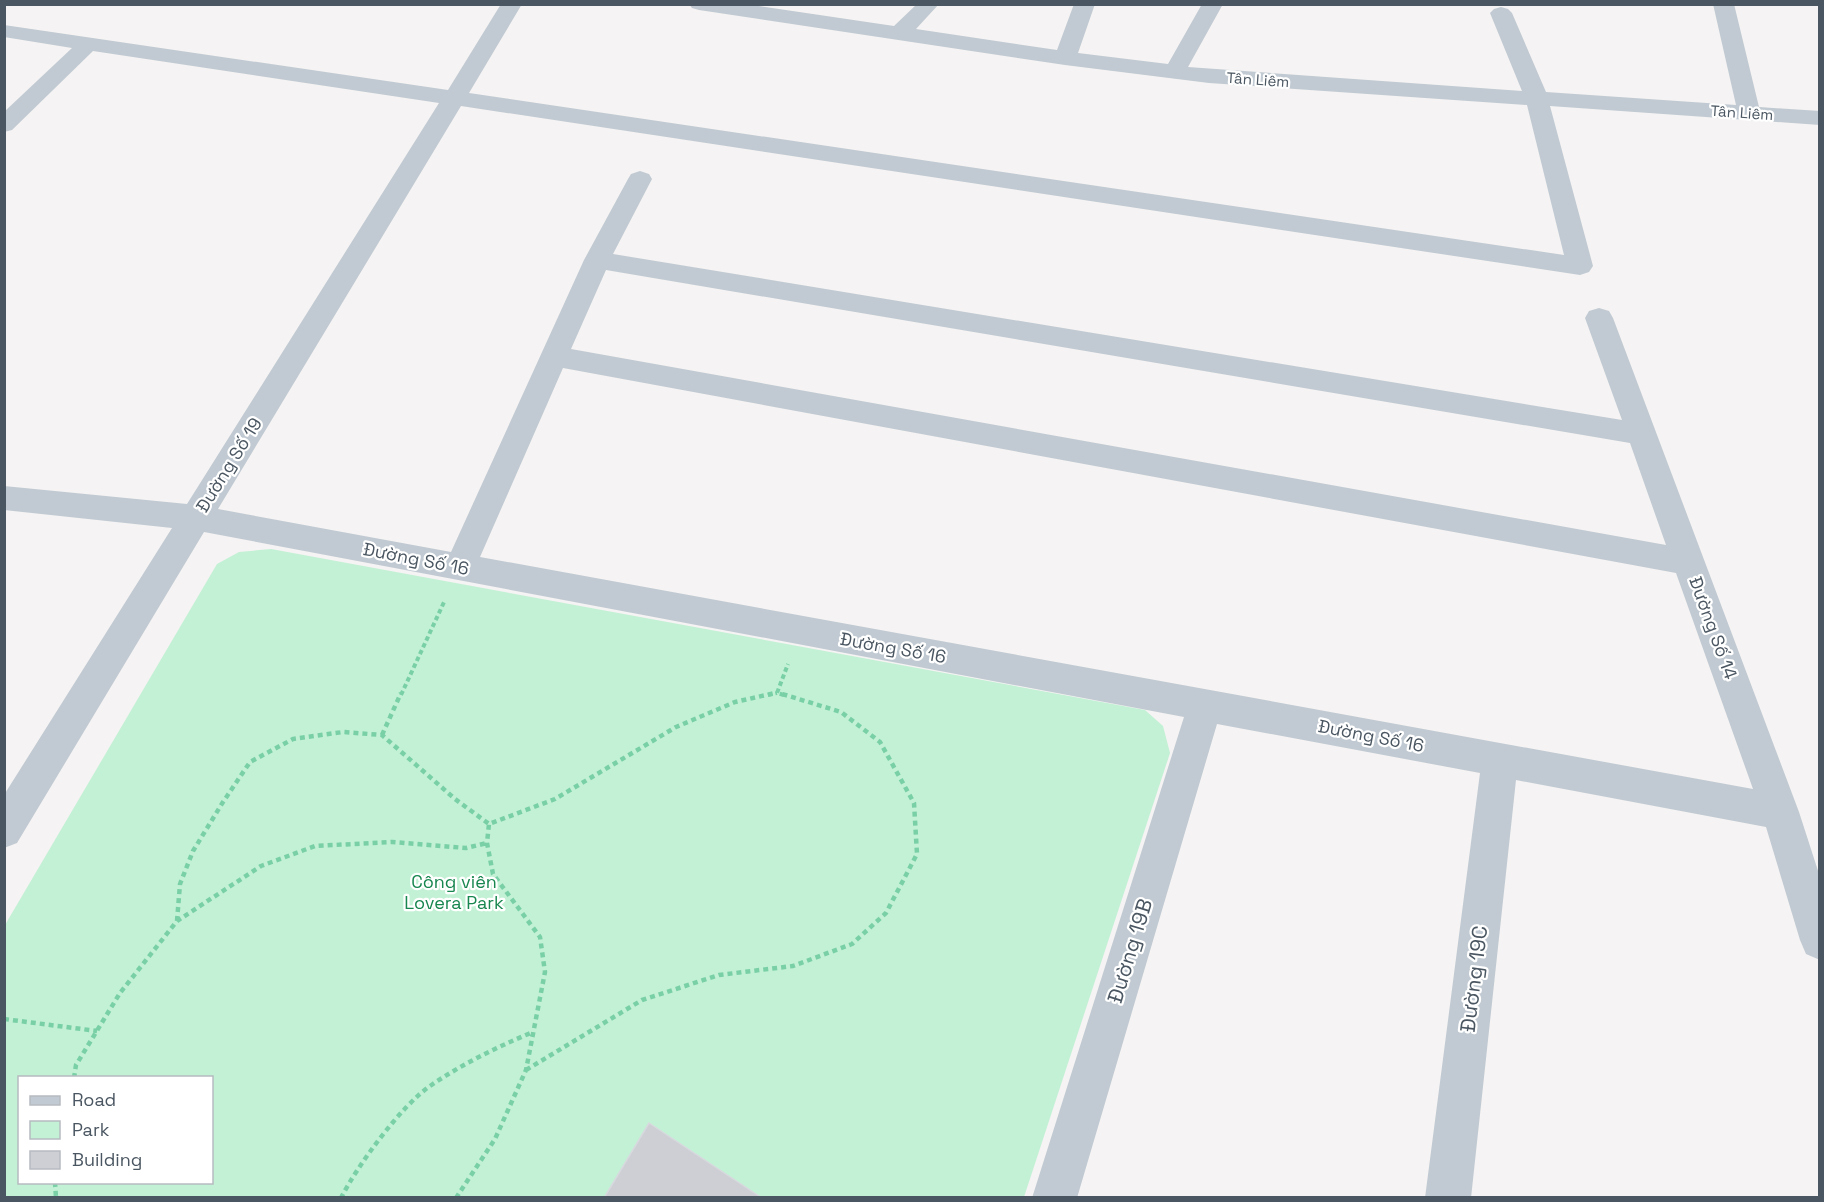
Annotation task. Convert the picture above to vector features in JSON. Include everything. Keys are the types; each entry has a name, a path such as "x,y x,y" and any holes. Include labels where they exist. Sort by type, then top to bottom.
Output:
{"street":[{"name":"Đường Số 19","path":"4,830 512,4"},
{"name":"Tân Liêm","path":"699,4 1065,58 1209,76 1820,118"},
{"path":"899,34 929,4"},
{"path":"1065,58 1084,4"},
{"path":"1175,71 1213,4"},
{"path":"1723,4 1749,113"},
{"path":"4,31 1580,267 1537,99 1501,13"},
{"path":"4,125 88,44"},
{"path":"460,567 597,260 640,179"},
{"path":"597,260 1641,434"},
{"name":"Đường Số 14","path":"1599,318 1780,812 1820,940"},
{"path":"555,356 1689,562"},
{"name":"Đường Số 16","path":"4,498 196,518 1780,812"},
{"name":"Đường 19B","path":"1054,1197 1205,705"},
{"name":"Đường 19C","path":"1448,1197 1500,760"}],"path":[{"path":"382,735 460,567"},
{"path":"777,693 801,631"},
{"path":"489,824 555,799 676,727 735,702 777,693 842,712 880,742 914,803 917,854 886,913 852,944 793,966 719,975 642,1000 526,1070"},
{"path":"177,921 180,884 193,851 250,762 292,740 343,732 382,735 454,799 489,824"},
{"path":"456,1197 495,1139 526,1070 545,972 540,937 494,874 487,843 489,824"},
{"path":"74,1076 76,1065 120,993 177,921 261,866 315,846 392,842 466,848 487,843"},
{"path":"4,1020 97,1031"},
{"path":"341,1197 352,1176 392,1124 428,1087 492,1049 534,1032"}],"green space":[{"name":"Công viên Lovera Park","path":"271,549 1145,710 1163,726 1170,753 1024,1197 5,1198 5,925 217,564 239,552"}],"building":[{"path":"649,1123 762,1198 604,1198"}]}
